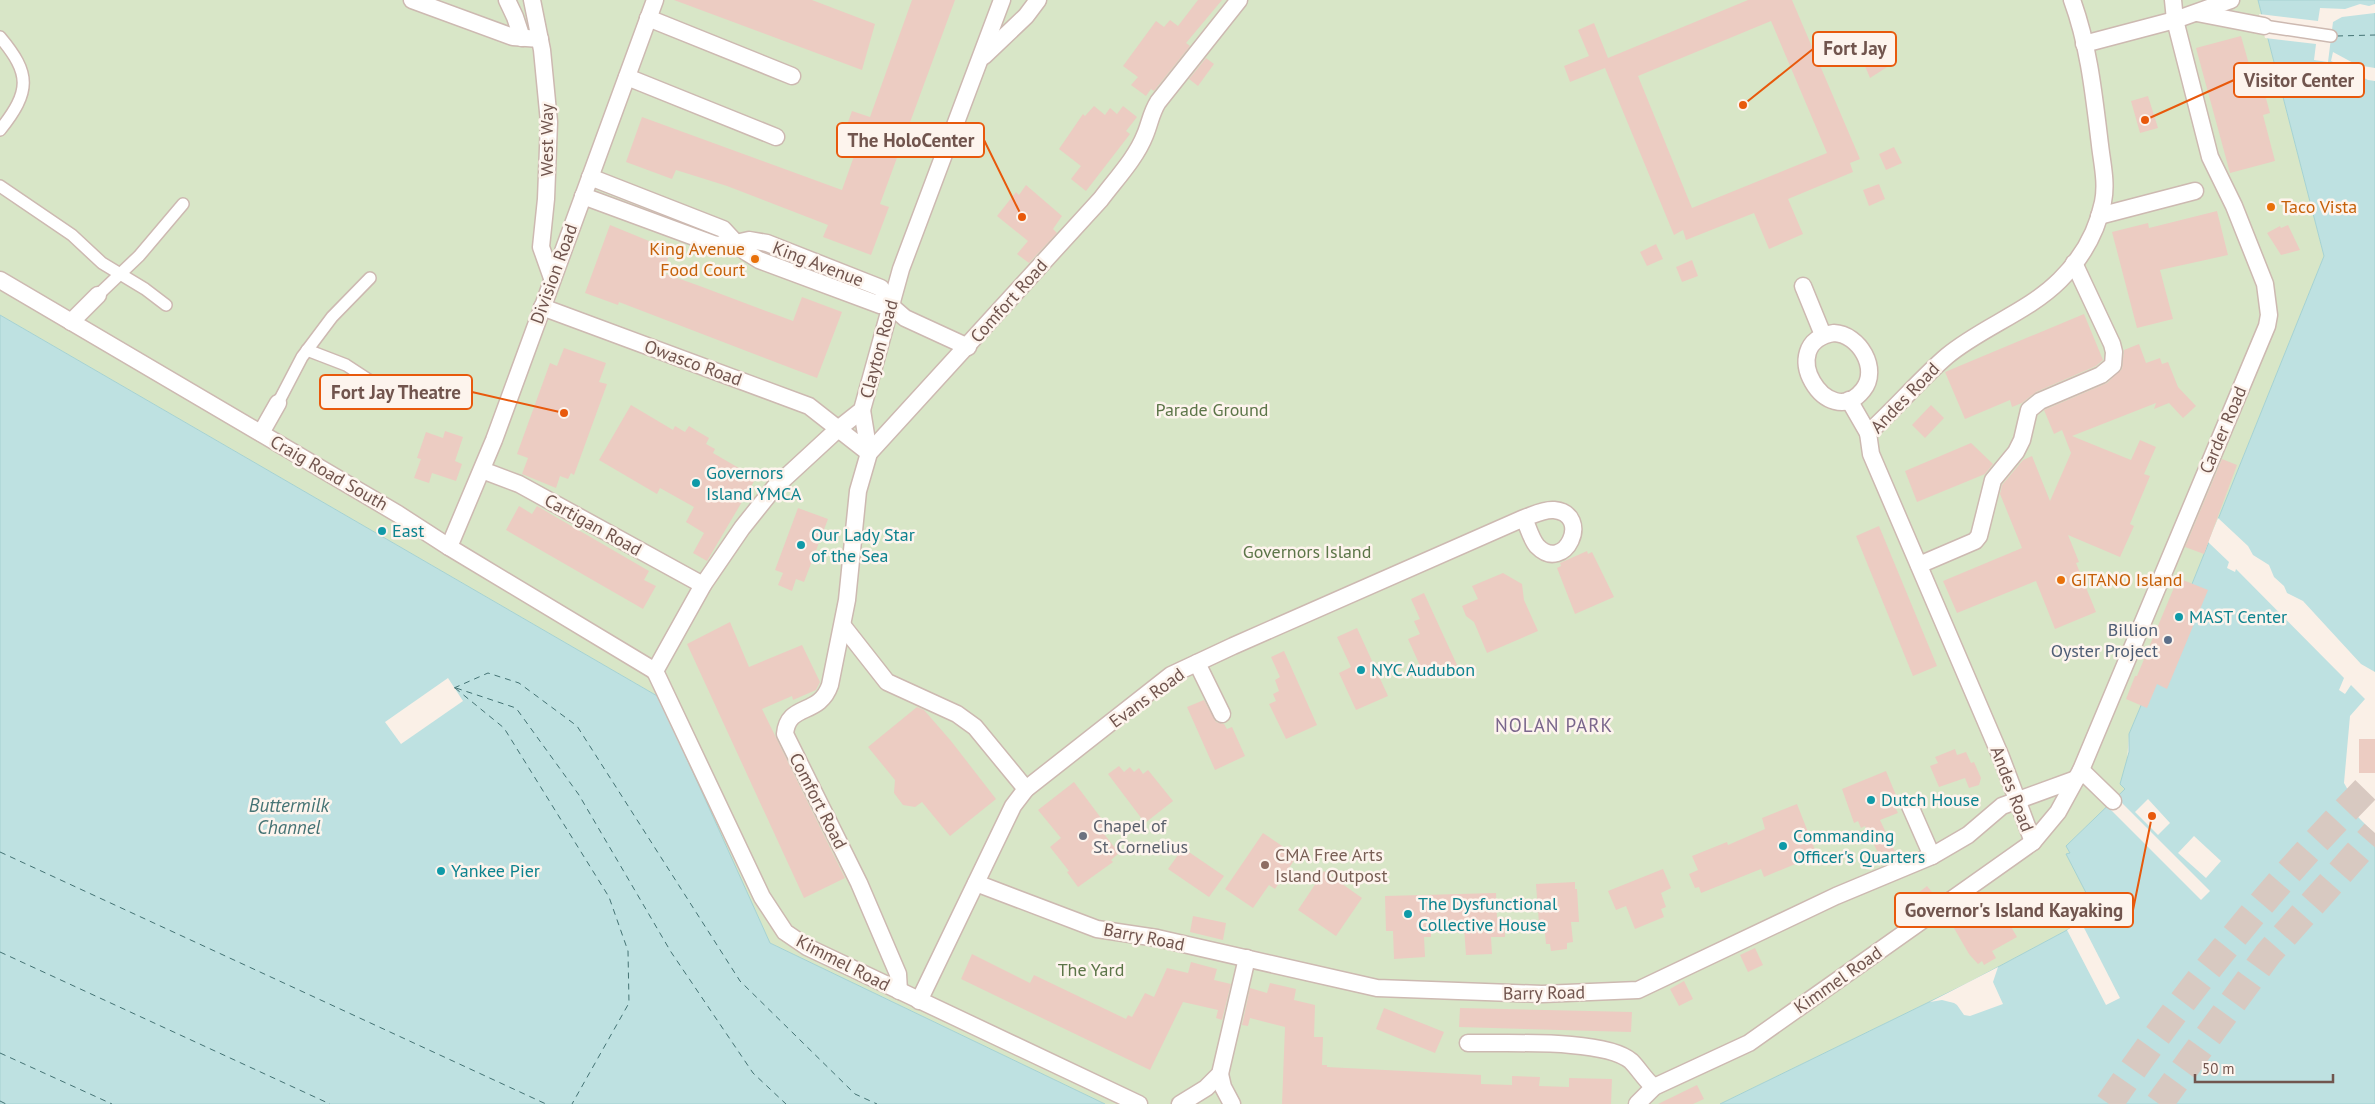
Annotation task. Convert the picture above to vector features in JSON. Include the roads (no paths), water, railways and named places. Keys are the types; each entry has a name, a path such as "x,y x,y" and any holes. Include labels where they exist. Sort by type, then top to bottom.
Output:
{"street":[{"path":"412,0 522,38 540,39"},
{"path":"507,0 522,38"},
{"name":"West Way","path":"532,0 540,39 549,122 546,199 540,247 552,278"},
{"name":"Division Road","path":"449,547 482,470 655,0"},
{"name":"Clayton Road","path":"655,671 703,585 742,528 774,488 838,428 862,410 890,305 910,243 1002,0"},
{"path":"981,58 1026,16 1038,0"},
{"name":"Comfort Road","path":"899,991 898,974 859,883 784,734 786,725 791,717 820,703 826,697 843,626 858,491 868,453 968,346 1101,198 1141,142 1151,113 1158,102 1239,0"},
{"name":"Andes Road","path":"2033,842 2001,757 1871,454 1868,433 1947,356 1972,337 2035,300 2059,281 2074,263 2094,232 2104,199 2104,176 2091,77 2072,0"},
{"name":"Carder Road","path":"2033,842 2058,812 2079,775 2263,335 2269,315 2265,284 2234,206 2210,157 2174,20 2173,0"},
{"path":"2084,44 2174,20 2231,0"},
{"path":"2195,13 2264,26"},
{"path":"648,18 792,76"},
{"path":"627,77 776,137"},
{"path":"590,177 723,229 736,243"},
{"path":"2100,216 2195,191"},
{"name":"King Avenue","path":"583,196 716,245 749,240 767,243 881,288 890,305 905,318 968,346"},
{"path":"1919,565 1980,536 1993,480 2016,452 2022,440 2026,416 2033,405 2101,375 2112,365 2114,352 2112,344 2074,263"},
{"name":"Craig Road South","path":"0,280 398,514 449,547 655,671"},
{"path":"1803,286 1823,335"},
{"path":"71,322 98,295"},
{"name":"Owasco Road","path":"542,307 809,406 868,453"},
{"path":"1840,333 1852,338 1860,346 1867,362 1869,374 1866,386 1858,395 1849,400 1835,401 1824,397 1816,388 1808,372 1807,360 1810,348 1823,335 1840,333"},
{"path":"1849,400 1868,433"},
{"path":"261,433 278,403"},
{"path":"862,410 868,453"},
{"name":"Cartigan Road","path":"482,470 519,484 703,585"},
{"name":"Evans Road","path":"919,1001 1013,806 1026,789 1171,675 1524,518"},
{"path":"843,626 887,682 957,714 975,727 1026,789"},
{"path":"1197,663 1222,714"},
{"name":"Kimmel Road","path":"655,671 773,918 785,932 797,942 1139,1104"},
{"path":"2079,775 2113,801"},
{"name":"Barry Road","path":"976,883 1097,929 1157,938 1248,958 1338,981 1377,988 1542,994 1638,990 1836,896 1932,856 1968,835 2002,806 2079,775"},
{"path":"1910,806 1932,856"},
{"name":"Kimmel Road","path":"1637,1104 1654,1088 1749,1043 2033,842"},
{"path":"1232,1104 1223,1087 1220,1074 1248,958"},
{"path":"1468,1042 1566,1045 1610,1052 1631,1061 1654,1088"},
{"path":"1180,1104 1206,1088 1220,1074"}],"lane":[{"path":"2264,26 2331,36"},
{"path":"0,37 16,55 23,76 23,86 17,104 12,115 0,130"},
{"path":"0,186 72,234 102,263 145,289 166,305"},
{"path":"98,295 139,256 182,204"},
{"path":"278,403 308,350 332,317 370,278"},
{"path":"308,350 346,365 372,382"}],"water":[{"path":"2258,0 2375,0 2375,1104 1720,1104 1968,983 2097,914 2066,854 2070,853 2066,846 2125,789 2120,784 2129,752 2129,734 2192,584 2324,256"},
{"name":"Buttermilk Channel","path":"0,315 659,697 770,943 1105,1104 0,1104"}],"tunnel":[{"path":"2109,1104 2170,1018 2234,936 2303,856 2375,780"},
{"path":"2159,1104 2268,954 2375,833"}],"place":[{"name":"Fort Jay","path":"1743,105"},
{"name":"Visitor Center","path":"2145,120"},
{"name":"Taco Vista","path":"2271,207"},
{"name":"The HoloCenter","path":"1022,217"},
{"name":"King Avenue Food Court","path":"755,259"},
{"name":"Fort Jay Theatre","path":"564,413"},
{"name":"Governors Island YMCA","path":"696,483"},
{"name":"East","path":"382,531"},
{"name":"Our Lady Star of the Sea","path":"801,545"},
{"name":"GITANO Island","path":"2061,580"},
{"name":"MAST Center","path":"2179,617"},
{"name":"Billion Oyster Project","path":"2168,640"},
{"name":"NYC Audubon","path":"1361,670"},
{"name":"Dutch House","path":"1871,800"},
{"name":"Governor's Island Kayaking","path":"2152,816"},
{"name":"Chapel of St. Cornelius","path":"1083,836"},
{"name":"Commanding Officer's Quarters","path":"1783,846"},
{"name":"CMA Free Arts Island Outpost","path":"1265,865"},
{"name":"Yankee Pier","path":"441,871"},
{"name":"The Dysfunctional Collective House","path":"1408,914"}],"district":[{"name":"NOLAN PARK","path":"1554,725"}],"park label":[{"name":"Parade Ground","path":"1212,410"},
{"name":"Governors Island","path":"1307,552"},
{"name":"The Yard","path":"1091,970"}]}
